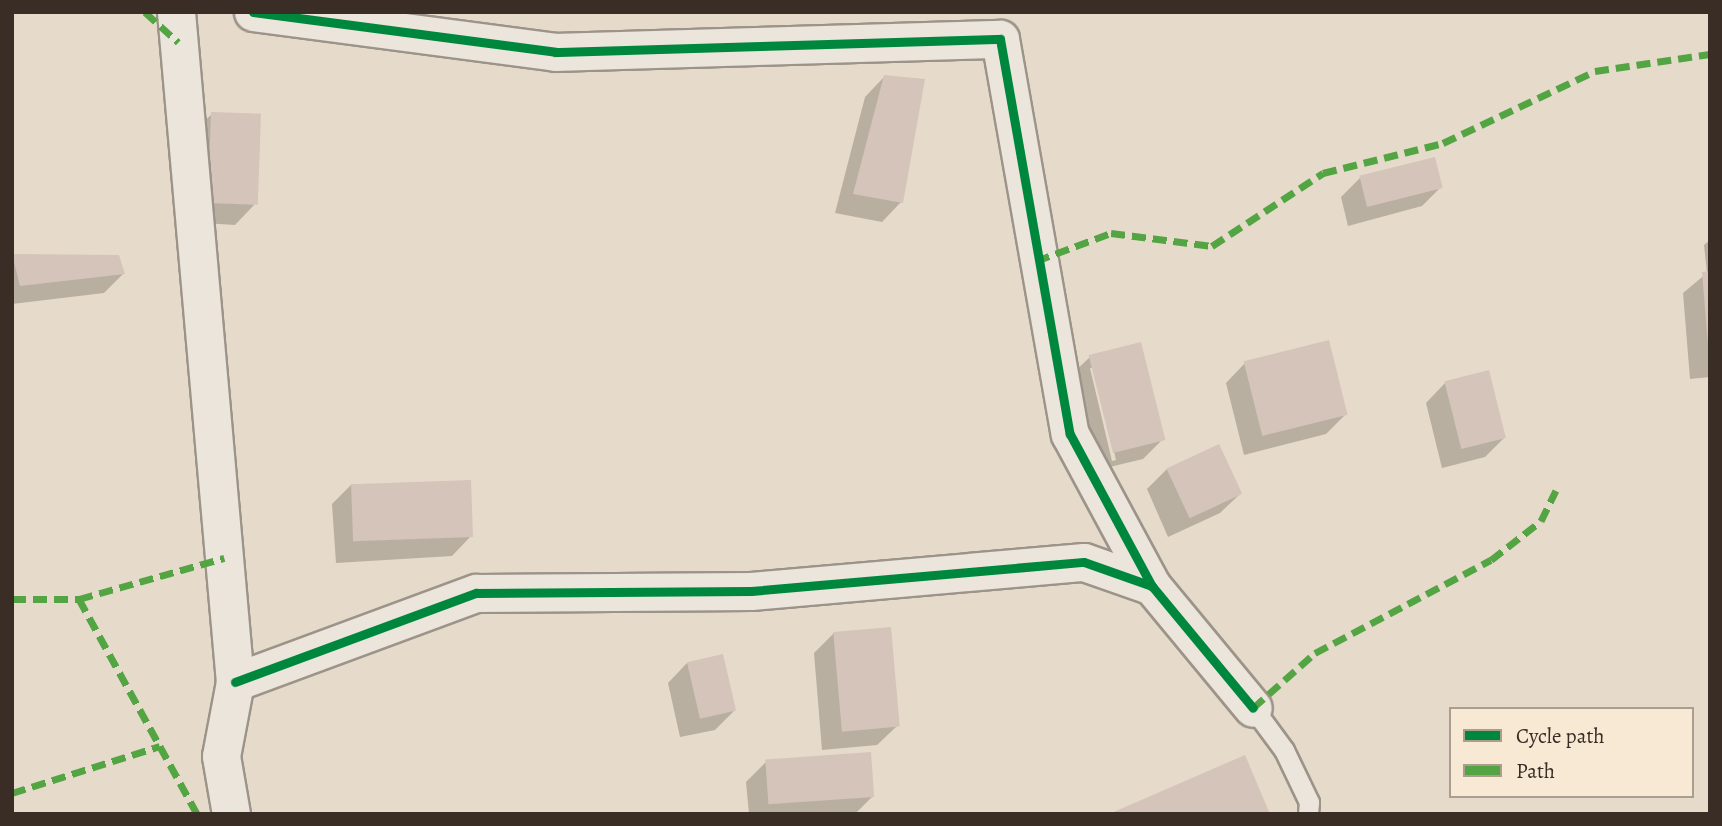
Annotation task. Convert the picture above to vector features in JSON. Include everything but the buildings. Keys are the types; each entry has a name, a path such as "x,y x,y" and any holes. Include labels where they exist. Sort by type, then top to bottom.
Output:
{"street":[{"path":"176,12 235,682 220,756 231,814"},
{"path":"253,12 367,20 555,52 1000,39 1070,434 1152,586 1253,708"},
{"path":"235,682 476,593 751,591 1084,562 1152,586"}],"lane":[{"path":"1253,708 1284,750 1309,802 1308,814"}],"marked path":[{"path":"145,12 178,42"},
{"path":"1036,261 1111,233 1212,246 1323,173 1443,143 1595,71 1710,54"},
{"path":"1253,708 1315,653 1491,560 1541,521 1556,490"},
{"path":"12,599 79,599 224,558"},
{"path":"79,599 197,814"},
{"path":"12,793 160,746"}],"cycle path":[{"path":"253,12 555,52 1000,39 1070,434 1152,586 1253,708"},
{"path":"235,682 476,593 751,591 1084,562 1152,586"}]}
